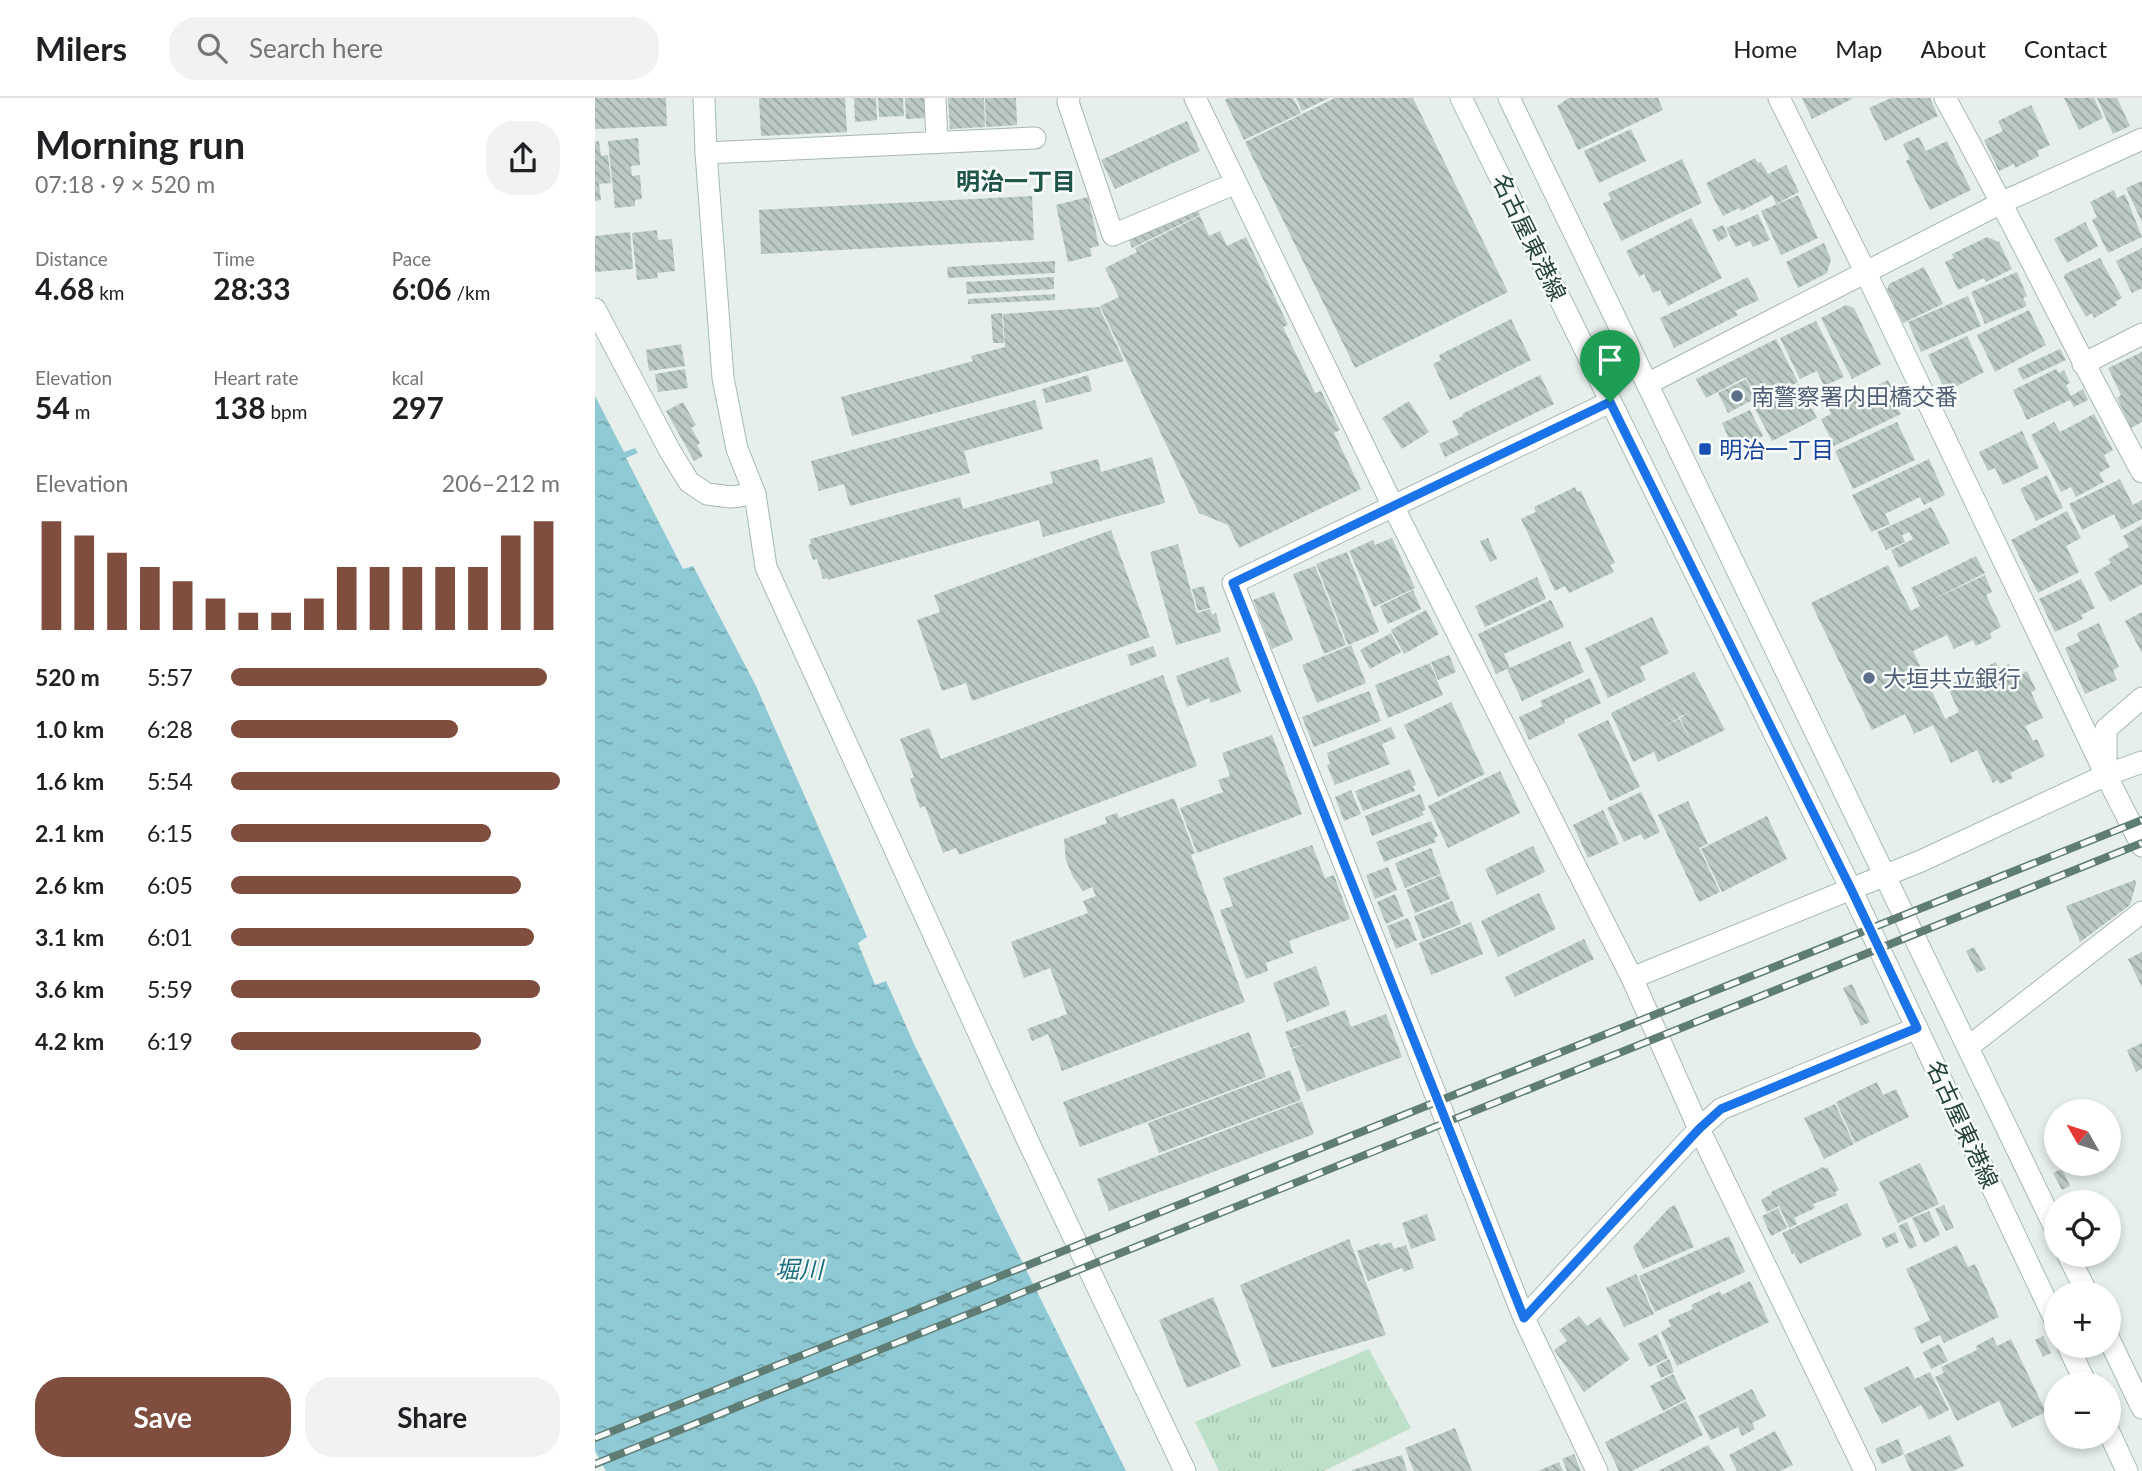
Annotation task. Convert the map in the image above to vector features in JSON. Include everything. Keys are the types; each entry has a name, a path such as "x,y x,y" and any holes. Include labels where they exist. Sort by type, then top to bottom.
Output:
{"street":[{"path":"704,98 723,378 737,449 755,494 766,567 1027,1139 1185,1471"},
{"path":"935,98 937,142"},
{"path":"1069,98 1068,102 1113,235 1236,183"},
{"path":"1195,98 1393,506 1632,978 1699,1129 1865,1471"},
{"name":"名古屋東港線","path":"1461,98 1851,889 2044,1297"},
{"name":"名古屋東港線","path":"1509,98 2044,1205"},
{"path":"1779,98 2142,846"},
{"path":"1945,98 2003,202 2083,364 2142,472"},
{"path":"706,153 1035,138"},
{"path":"1649,383 2003,202 2142,139"},
{"path":"595,309 689,482 707,494 755,494"},
{"path":"2083,364 2142,334"},
{"path":"1597,1471 1524,1318 1233,583 1610,402"},
{"path":"2106,775 2106,729 2142,698"},
{"path":"1632,978 1920,861 2106,775 2142,762"},
{"path":"1968,1046 2142,912"},
{"path":"1524,1318 1699,1129 1721,1109 1917,1028"},
{"path":"2118,1358 2142,1408"},
{"path":"2117,1449 2127,1471"}],"green space":[{"path":"1369,1349 1411,1428 1324,1471 1219,1471 1195,1422"}],"water":[{"name":"堀川","path":"595,396 624,452 635,448 638,453 626,458 683,569 693,566 756,686 867,937 858,943 875,985 886,981 915,1046 1126,1471 606,1471 595,1451"}],"building":[{"path":"595,98 666,98 667,126 595,129"},
{"path":"759,98 845,98 847,132 761,136"},
{"path":"854,98 876,98 877,120 855,122"},
{"path":"878,98 903,98 904,116 879,117"},
{"path":"905,98 924,98 925,118 906,119"},
{"path":"948,98 984,98 985,127 950,129"},
{"path":"985,98 1016,98 1017,125 986,127"},
{"path":"1293,98 1301,113 1244,140 1225,100"},
{"path":"1296,98 1329,98 1302,111"},
{"path":"1335,98 1413,98 1508,292 1355,368 1245,142"},
{"path":"1569,98 1658,98 1663,110 1578,150 1557,106"},
{"path":"1802,98 1854,98 1812,119"},
{"path":"1891,98 1930,98 1938,116 1885,141 1869,108"},
{"path":"2064,98 2094,98 2103,118 2079,130"},
{"path":"2097,98 2117,98 2130,126 2113,134"},
{"path":"2031,105 2050,145 2037,151 2039,156 2015,168 2014,164 1999,171 1984,140 2003,131 1998,121"},
{"path":"1187,121 1200,151 1115,189 1101,160"},
{"path":"1631,129 1646,161 1599,183 1584,151"},
{"path":"1919,137 1926,151 1947,141 1971,190 1930,210 1906,161 1910,159 1903,144"},
{"path":"638,138 640,165 631,166 632,176 640,175 642,199 635,200 635,206 615,208 608,141"},
{"path":"599,141 601,156 608,155 611,183 599,184 601,200 595,201 595,142"},
{"path":"1755,158 1758,163 1761,162 1768,174 1786,165 1799,192 1776,204 1772,195 1741,211 1739,208 1723,216 1706,183"},
{"path":"1682,159 1702,203 1621,241 1603,203 1611,200 1608,193"},
{"path":"2142,181 2142,222 2126,188"},
{"path":"2114,190 2117,198 2125,194 2142,237 2108,253 2092,220 2097,217 2090,202"},
{"path":"1798,195 1818,238 1781,255 1761,211"},
{"path":"1032,196 1034,240 761,254 759,210"},
{"path":"1088,197 1099,246 1090,248 1092,256 1068,262 1056,205"},
{"path":"1196,207 1200,215 1132,248 1129,240"},
{"path":"1758,214 1770,240 1753,247 1750,241 1736,247 1726,228"},
{"path":"1200,216 1209,236 1220,231 1227,246 1246,237 1288,325 1283,327 1315,393 1321,391 1340,430 1334,433 1361,489 1239,548 1228,525 1199,513 1100,306 1119,297 1105,268 1137,252 1135,248"},
{"path":"1691,218 1722,278 1668,306 1660,290 1653,293 1644,274 1639,277 1626,251"},
{"path":"2085,222 2098,246 2067,263 2054,239"},
{"path":"1723,225 1728,236 1718,242 1712,230"},
{"path":"657,230 658,240 672,239 675,271 657,273 658,278 637,280 632,233"},
{"path":"630,232 633,269 595,272 595,236"},
{"path":"1987,237 1999,242 2012,269 1986,282 1984,278 1958,290 1945,262 1954,258 1952,254"},
{"path":"1824,243 1831,259 1827,273 1798,288 1786,262"},
{"path":"2142,248 2142,288 2132,293 2116,261"},
{"path":"2100,258 2122,298 2115,302 2117,305 2094,318 2092,313 2086,317 2064,278 2065,274"},
{"path":"1055,261 1055,273 948,278 947,267"},
{"path":"1924,267 1943,304 1903,323 1887,290 1889,284"},
{"path":"2017,272 2027,296 2023,298 2027,306 1985,324 1971,292"},
{"path":"1054,277 1054,289 967,294 966,282"},
{"path":"1748,277 1759,300 1735,311 1738,315 1674,348 1660,318"},
{"path":"1055,294 1055,300 968,304 968,299"},
{"path":"1968,296 1981,326 1921,352 1908,322"},
{"path":"1846,305 1854,308 1881,364 1852,379 1821,318"},
{"path":"1099,307 1124,361 852,436 841,397 973,361 971,356 1005,347 1003,314"},
{"path":"2029,310 2046,345 1995,372 1977,335"},
{"path":"1002,313 1004,343 993,343 991,314"},
{"path":"1511,319 1531,360 1450,400 1433,364 1441,360 1439,355"},
{"path":"1816,321 1844,377 1824,386 1817,371 1800,379 1780,338"},
{"path":"1967,336 1984,372 1946,392 1928,355"},
{"path":"1776,339 1798,382 1759,402 1746,377 1706,398 1696,379"},
{"path":"681,344 685,366 649,371 646,350"},
{"path":"2060,349 2066,360 2023,380 2017,369"},
{"path":"2142,352 2142,422 2131,428 2117,398 2121,395 2108,368"},
{"path":"685,369 688,388 658,392 655,374"},
{"path":"2056,369 2059,373 2064,370 2070,383 2066,385 2071,396 2083,389 2088,400 2074,407 2070,400 2027,420 2013,390"},
{"path":"1088,375 1092,391 1046,403 1042,389"},
{"path":"1540,375 1554,404 1445,457 1439,444 1459,435 1452,421"},
{"name":"南警察署内田橋交番","path":"1746,379 1756,398 1728,413 1718,393"},
{"path":"1888,380 1899,401 1895,402 1901,414 1834,446 1821,419 1831,414 1829,409"},
{"path":"1799,384 1817,418 1772,441 1754,407"},
{"path":"1035,400 1043,429 964,451 970,473 850,506 844,484 819,491 811,461"},
{"path":"1409,401 1429,432 1402,449 1382,418"},
{"path":"683,402 696,425 691,428 700,443 697,445 703,456 694,461 666,411"},
{"path":"1750,410 1763,436 1734,450 1722,423"},
{"path":"2094,414 2113,450 2104,455 2110,467 2099,473 2104,482 2076,497 2071,487 2061,492 2031,435 2054,422 2060,432"},
{"path":"1897,422 1915,460 1853,489 1835,451"},
{"path":"2022,431 2039,468 2003,485 1995,468 1988,471 1979,452"},
{"path":"1152,457 1165,503 1043,537 1039,520 828,580 823,579 817,559 813,560 808,545 811,544 810,539 960,497 963,509 1053,483 1050,472 1098,459 1101,472"},
{"path":"1929,459 1945,495 1924,505 1920,497 1885,514 1890,524 1871,532 1852,495"},
{"path":"2047,475 2063,508 2036,521 2020,489"},
{"path":"2120,479 2133,505 2142,500 2142,519 2121,530 2114,514 2082,530 2069,504"},
{"path":"1575,487 1577,492 1581,491 1615,563 1610,565 1614,572 1569,593 1565,586 1555,591 1521,519 1536,512 1534,507"},
{"path":"1931,507 1950,543 1899,568 1891,550 1913,539 1909,532 1902,535 1905,542 1886,550 1877,532"},
{"path":"2067,511 2081,538 2066,546 2079,572 2038,593 2011,540"},
{"path":"2142,525 2142,584 2110,602 2094,573 2111,563 2108,559 2129,547 2123,536"},
{"path":"1111,530 1150,637 972,701 966,683 942,691 917,620 940,612 934,595"},
{"path":"1392,538 1415,588 1374,607 1349,551 1373,540 1375,545"},
{"path":"1488,538 1497,559 1490,562 1480,541"},
{"path":"1178,544 1197,613 1210,609 1212,615 1216,613 1221,632 1176,645 1150,552"},
{"path":"1347,552 1379,632 1348,645 1316,564"},
{"path":"1976,556 1985,573 1932,600 1985,575 1992,592 1986,595 2001,627 1990,633 1992,638 1976,646 1973,640 1954,649 1947,635 1913,651 1945,719 1959,712 1947,686 1996,662 1999,669 2009,664 2015,677 2027,671 2036,690 2031,692 2043,718 2025,726 2033,741 2037,739 2045,756 2010,773 2013,778 2000,784 1998,780 1993,783 1977,750 1951,763 1933,725 1914,734 1905,714 1872,730 1811,603 1888,565 1911,611 1920,606 1911,588"},
{"path":"1315,566 1346,645 1324,654 1293,574"},
{"path":"1537,577 1546,599 1485,627 1475,606"},
{"path":"2081,579 2095,608 2081,615 2083,619 2055,632 2039,599"},
{"path":"1204,586 1210,608 1198,611 1192,589"},
{"path":"1413,590 1421,609 1388,624 1380,606"},
{"path":"1274,592 1293,640 1272,649 1253,600"},
{"path":"1551,600 1564,627 1504,654 1510,668 1570,641 1584,672 1522,701 1507,669 1496,674 1478,634"},
{"path":"1426,610 1439,634 1404,654 1391,630"},
{"path":"2142,612 2142,653 2125,621"},
{"path":"1652,617 1669,653 1640,667 1646,680 1608,698 1585,648"},
{"path":"2099,623 2119,667 2113,670 2117,680 2085,694 2065,648 2080,641 2077,633"},
{"path":"1391,633 1401,652 1370,669 1360,650"},
{"path":"1351,645 1366,683 1317,703 1302,665"},
{"path":"1153,646 1157,656 1131,666 1127,655"},
{"path":"1449,655 1456,672 1438,680 1431,662"},
{"path":"1228,657 1241,692 1211,703 1209,698 1187,707 1176,676"},
{"path":"1430,663 1443,695 1388,718 1375,685"},
{"path":"1694,672 1725,730 1658,762 1654,752 1633,762 1611,713","holes":["1667,693 1679,717 1689,713 1680,718 1691,741 1679,719 1662,727 1679,718"]},
{"path":"1163,675 1197,766 959,855 956,848 943,853 925,806 920,808 910,779 914,777 900,739 929,728 941,759"},
{"path":"1590,678 1601,703 1529,740 1519,717 1543,706 1540,701"},
{"path":"1369,691 1381,721 1314,747 1302,717"},
{"path":"1451,702 1485,774 1438,797 1404,725"},
{"path":"1608,720 1640,787 1610,801 1578,734"},
{"path":"1391,727 1396,738 1382,744 1390,764 1335,785 1327,765 1330,764 1327,753"},
{"path":"1272,735 1302,814 1197,853 1180,808 1223,792 1218,780 1230,776 1222,753"},
{"path":"1410,769 1416,785 1413,786 1415,791 1363,811 1355,791"},
{"path":"1500,771 1520,813 1448,848 1428,806"},
{"path":"1351,790 1361,814 1344,821 1335,797"},
{"path":"1641,792 1660,832 1644,840 1641,834 1624,842 1607,808"},
{"path":"1420,794 1426,810 1422,811 1424,815 1372,836 1365,816"},
{"path":"1174,798 1195,853 1191,855 1245,1002 1062,1071 1048,1034 1032,1041 1027,1029 1067,1014 1050,968 1024,978 1011,942 1088,913 1083,901 1096,896 1092,887 1083,891 1073,877 1066,860 1064,839 1107,823 1105,817 1117,813 1119,818"},
{"path":"1688,801 1708,844 1699,848 1720,892 1699,902 1658,815"},
{"path":"1603,810 1619,844 1588,858 1573,825"},
{"path":"1767,816 1787,859 1722,892 1701,849"},
{"path":"1431,821 1438,836 1434,838 1436,842 1384,862 1376,842"},
{"path":"1312,845 1325,878 1334,875 1350,919 1289,941 1293,953 1266,963 1268,971 1246,979 1220,910 1233,906 1223,878"},
{"path":"1533,846 1545,872 1497,895 1485,869"},
{"path":"1431,848 1441,874 1405,888 1395,863"},
{"path":"1388,867 1397,890 1375,899 1366,875"},
{"path":"1441,875 1450,899 1415,913 1406,890"},
{"path":"2135,880 2130,905 2080,942 2066,906"},
{"path":"1539,893 1556,929 1498,957 1481,921"},
{"path":"1395,894 1404,916 1386,924 1377,902"},
{"path":"1452,901 1461,924 1423,939 1414,916"},
{"path":"1408,918 1417,940 1396,949 1387,926"},
{"path":"1471,922 1483,954 1431,975 1419,943"},
{"path":"1584,939 1594,959 1515,997 1505,977"},
{"path":"1974,947 1986,969 1977,973 1966,951"},
{"path":"2142,952 2142,987 2128,959"},
{"path":"1316,966 1330,1005 1287,1022 1273,983"},
{"path":"1852,984 1870,1022 1861,1026 1843,988"},
{"path":"1345,1010 1351,1027 1386,1014 1402,1057 1307,1092 1291,1049 1306,1044 1291,1048 1285,1032"},
{"path":"1249,1032 1266,1077 1080,1147 1063,1102"},
{"path":"2142,1043 2142,1069 2136,1072 2127,1050"},
{"path":"1290,1070 1301,1100 1159,1153 1148,1123"},
{"path":"1877,1082 1883,1095 1896,1089 1909,1117 1855,1143 1836,1102"},
{"path":"1302,1101 1314,1134 1109,1211 1097,1179"},
{"path":"1835,1104 1854,1144 1824,1159 1804,1118"},
{"path":"1920,1163 1939,1204 1898,1223 1879,1182"},
{"path":"1827,1167 1839,1190 1835,1192 1837,1195 1813,1204 1815,1208 1794,1218 1797,1224 1789,1228 1779,1206 1767,1212 1761,1200 1772,1194 1771,1192"},
{"path":"2055,1176 2065,1176 2070,1186 2062,1190"},
{"path":"1847,1203 1862,1235 1800,1264 1782,1233"},
{"path":"1675,1205 1694,1247 1643,1269 1633,1247 1669,1208"},
{"path":"1944,1205 1954,1228 1946,1231 1935,1209"},
{"path":"1778,1208 1787,1228 1771,1236 1762,1216"},
{"path":"1929,1211 1940,1235 1924,1243 1912,1218"},
{"path":"1427,1214 1436,1240 1411,1249 1402,1223"},
{"path":"1907,1222 1917,1246 1909,1249 1898,1226"},
{"path":"1895,1232 1899,1242 1886,1248 1882,1238"},
{"path":"1729,1236 1745,1272 1655,1312 1639,1276"},
{"path":"1349,1239 1386,1335 1272,1368 1240,1285"},
{"path":"1391,1242 1394,1249 1406,1245 1414,1268 1404,1272 1402,1268 1368,1281 1357,1251 1379,1243 1380,1246"},
{"path":"1957,1245 1968,1267 1975,1264 1999,1317 1944,1343 1940,1335 1921,1344 1914,1328 1930,1320 1906,1269"},
{"path":"1636,1274 1654,1314 1624,1327 1606,1288"},
{"path":"1750,1281 1769,1322 1677,1366 1661,1332 1671,1326 1668,1320 1693,1309 1691,1305 1720,1291 1722,1295"},
{"path":"1213,1297 1241,1366 1187,1388 1159,1320"},
{"path":"1579,1316 1587,1326 1600,1317 1630,1359 1584,1392 1554,1350 1567,1341 1559,1330"},
{"path":"1657,1334 1668,1358 1649,1367 1638,1344"},
{"path":"2043,1336 2044,1356 2043,1357 2035,1340"},
{"path":"1993,1337 1997,1346 2011,1339 2044,1413 2012,1428 1999,1401 1957,1421 1935,1377 1944,1373 1941,1367 1977,1350 1976,1346"},
{"path":"1939,1344 1948,1361 1931,1369 1923,1352"},
{"path":"1669,1359 1674,1372 1661,1378 1656,1366"},
{"path":"1908,1366 1915,1379 1930,1372 1949,1410 1929,1420 1921,1405 1882,1424 1864,1388"},
{"path":"1673,1374 1686,1399 1663,1411 1650,1386"},
{"path":"1752,1389 1766,1416 1752,1423 1755,1429 1742,1436 1738,1427 1711,1440 1698,1416"},
{"path":"1686,1401 1703,1435 1632,1471 1619,1471 1605,1442"},
{"path":"1455,1428 1472,1471 1414,1471 1405,1448"},
{"path":"1775,1431 1793,1465 1780,1471 1737,1471 1729,1455"},
{"path":"1950,1435 1964,1466 1953,1471 1911,1471 1904,1455"},
{"path":"1898,1439 1904,1454 1882,1464 1875,1449"},
{"path":"1708,1445 1725,1471 1658,1471"},
{"path":"1574,1454 1581,1471 1567,1471 1562,1459"},
{"path":"1402,1455 1407,1471 1352,1471 1352,1470"},
{"path":"1559,1462 1563,1471 1538,1471"}],"railway":[{"path":"595,1438 2142,820"},
{"path":"595,1464 2142,843"}],"place":[{"name":"南警察署内田橋交番","path":"1737,396"},
{"name":"明治一丁目","path":"1705,449"},
{"name":"大垣共立銀行","path":"1869,678"}],"district":[{"name":"明治一丁目","path":"1016,180"}],"route":[{"path":"1610,402 1917,1028 1721,1109 1699,1129 1524,1318 1233,583 1610,402"}]}
